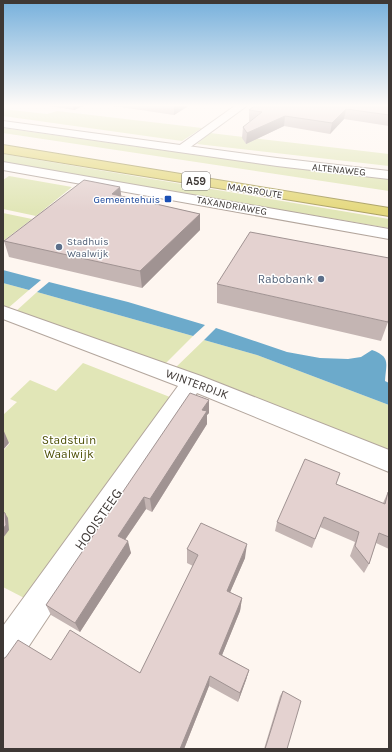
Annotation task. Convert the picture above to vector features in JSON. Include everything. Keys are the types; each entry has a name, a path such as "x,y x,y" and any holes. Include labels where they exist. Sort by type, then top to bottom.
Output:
{"highway":[{"name":"MAASROUTE","path":"10,140 389,200"},
{"name":"MAASROUTE","path":"3,149 389,212"}],"main road":[{"name":"ALTENAWEG","path":"118,140 389,175"},
{"path":"181,149 194,140"},
{"name":"TAXANDRIAWEG","path":"3,166 389,234"},
{"name":"WINTERDIJK","path":"3,312 193,382 389,461"},
{"name":"HOOISTEEG","path":"3,654 193,382"}],"green space":[{"path":"50,140 90,140 283,167 389,179 389,191"},
{"path":"202,140 270,140 389,154 389,166 197,144"},
{"path":"3,154 389,219 389,228 3,163"},
{"path":"9,176 72,187 36,216 3,209 3,180"},
{"path":"3,213 32,219 3,241"},
{"path":"3,283 29,290 7,309 3,308"},
{"path":"37,292 193,336 163,366 15,312"},
{"path":"204,340 257,355 389,405 389,455 173,370"},
{"name":"Stadstuin Waalwijk","path":"83,363 175,399 30,601 3,587 3,451 10,443 3,439 3,415 17,402 10,399 30,380 56,391"}],"water":[{"path":"3,270 41,280 29,290 3,283"},
{"path":"49,282 128,302 205,325 193,336 37,292"},
{"path":"216,328 287,352 320,358 348,359 361,357 372,350 382,355 386,361 385,381 389,383 389,405 257,355 204,340"}],"building":[{"path":"84,180 120,187 112,194 200,214 140,271 4,241"},
{"path":"250,232 389,258 388,322 217,284"},
{"path":"190,393 209,400 202,410 207,411 150,499 144,497 118,536 128,541 75,623 46,605"},
{"path":"305,459 340,473 336,484 385,504 389,492 389,537 379,533 369,564 355,546 359,532 324,517 315,539 277,522"},
{"path":"3,512 5,513 6,525 3,529"},
{"path":"201,523 247,544 227,591 242,598 219,654 249,670 240,693 210,676 180,749 3,749 3,659 18,640 51,660 70,630 140,673 198,555 187,549"},
{"path":"283,691 301,701 287,749 265,749"}],"place":[{"name":"Gemeentehuis","path":"168,199"},
{"name":"Stadhuis Waalwijk","path":"59,247"},
{"name":"Rabobank","path":"321,279"}]}
